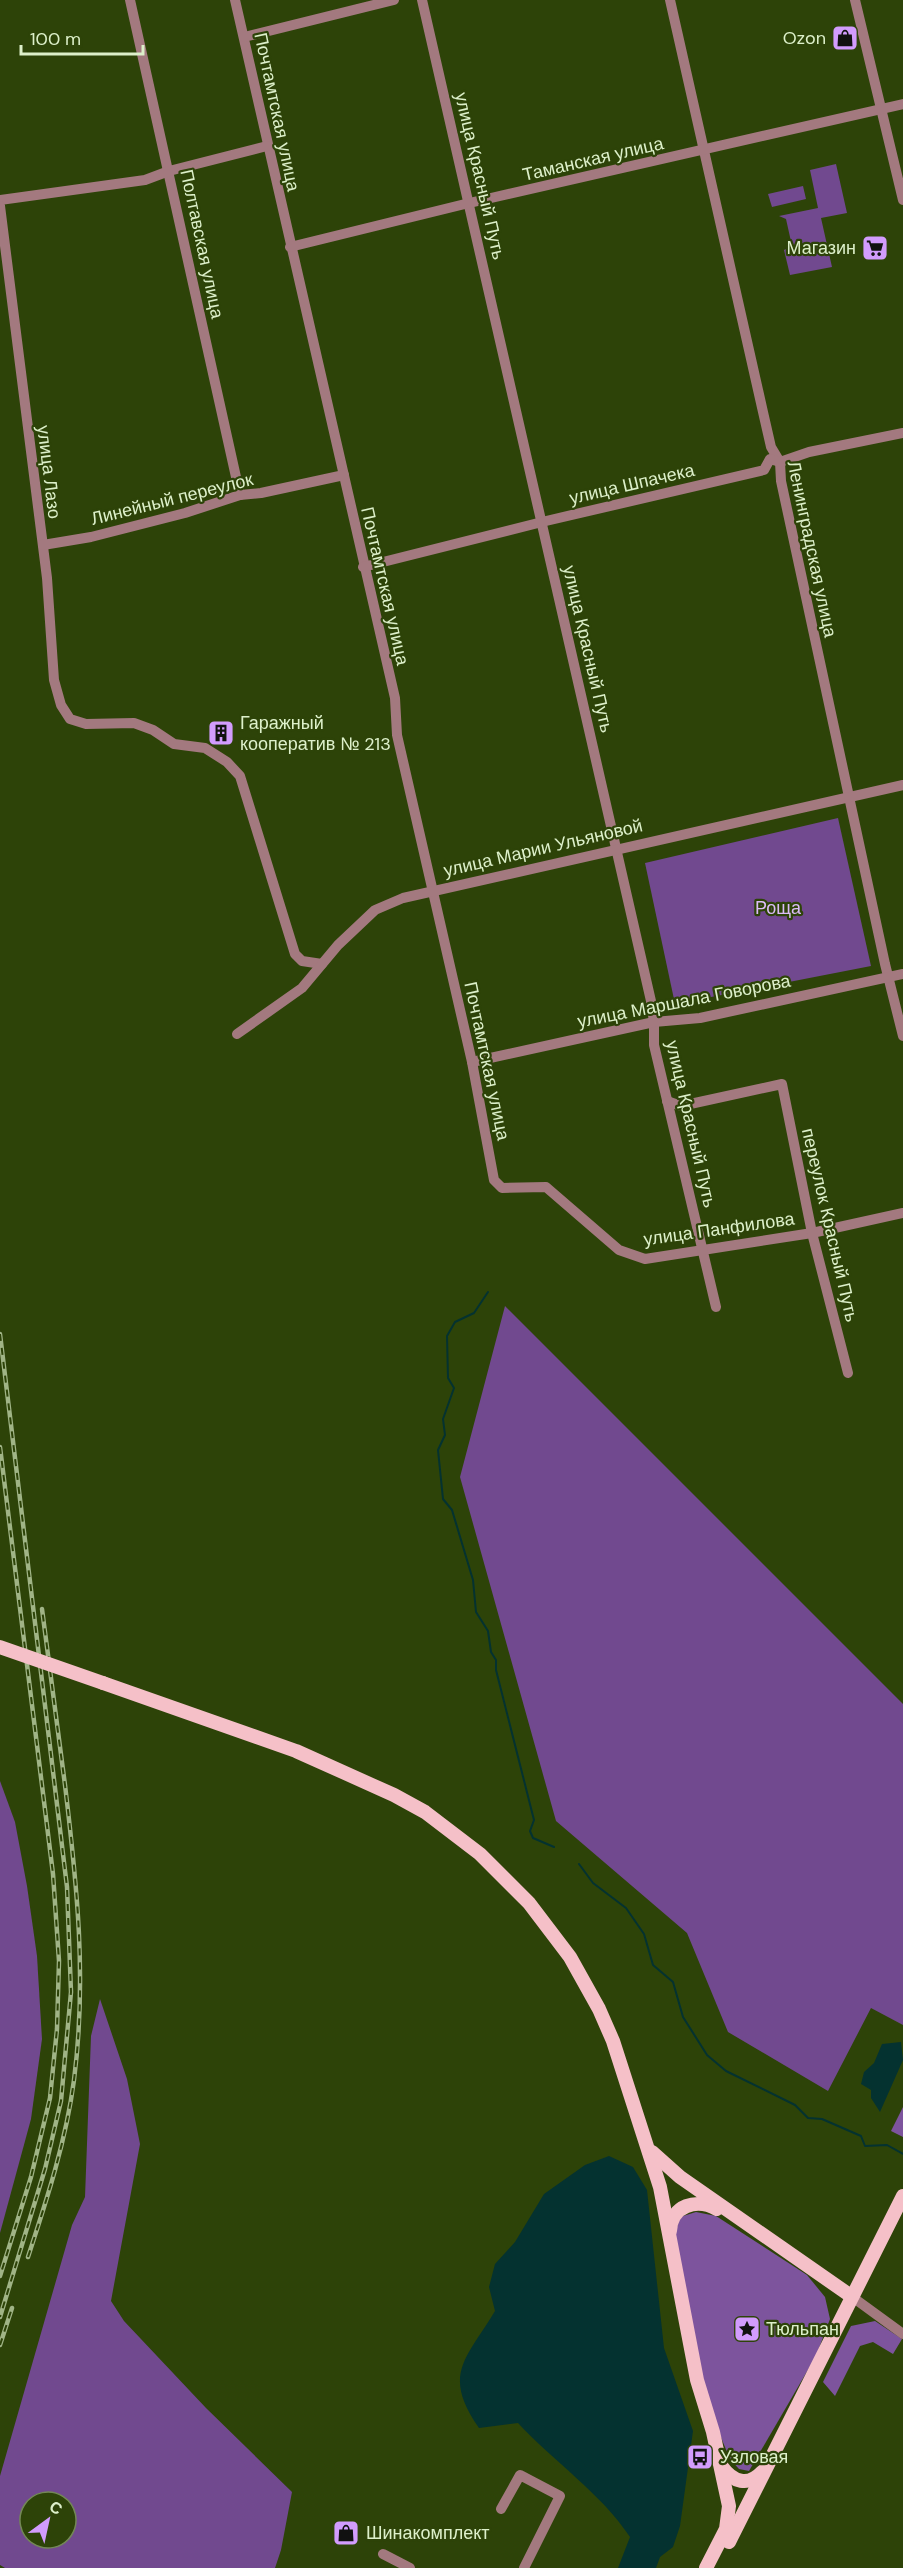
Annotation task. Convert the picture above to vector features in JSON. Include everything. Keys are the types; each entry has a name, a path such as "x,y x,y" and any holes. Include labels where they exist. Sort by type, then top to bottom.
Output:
{"main road":[{"path":"0,1647 296,1751 363,1779 425,1812 480,1854 529,1903 570,1957 613,2041 660,2187 697,2380 721,2466 729,2511 723,2535 706,2568"},
{"path":"646,2143 665,2166 851,2296"},
{"path":"716,2568 903,2196"},
{"path":"670,2234 671,2223 677,2212 685,2206 697,2203 713,2206 748,2225"},
{"path":"721,2466 732,2476 745,2482 754,2480 766,2469"}],"street":[{"name":"Полтавская улица","path":"130,0 240,495"},
{"name":"Почтамтская улица","path":"235,0 363,567 395,698 397,735 472,1062 494,1180"},
{"path":"244,37 394,0"},
{"name":"улица Красный Путь","path":"422,0 618,849 654,1022 654,1045 716,1307"},
{"name":"Ленинградская улица","path":"670,0 766,424 774,456 780,462 781,477 820,669 903,1036"},
{"path":"855,0 903,201"},
{"name":"Таманская улица","path":"290,247 469,203 903,104"},
{"path":"0,200 145,180 169,171 267,146"},
{"name":"улица Лазо","path":"0,206 43,545 54,680 61,705 70,719 86,724 134,723 153,730 174,744 205,748 227,762 240,776 295,954 303,961 322,964"},
{"name":"улица Шпачека","path":"363,567 764,470 770,459 780,462 809,452 903,433"},
{"path":"764,470 781,477"},
{"name":"Линейный переулок","path":"43,545 92,537 240,495 261,493 344,475"},
{"name":"улица Марии Ульяновой","path":"237,1034 302,988 350,932 375,910 403,898 903,785"},
{"name":"улица Маршала Говорова","path":"472,1062 654,1022 700,1018 903,974"},
{"name":"переулок Красный Путь","path":"667,1101 681,1106 782,1084 812,1233 848,1373"},
{"name":"улица Панфилова","path":"494,1180 502,1188 546,1187 619,1250 645,1259 812,1233 903,1213"},
{"path":"851,2296 903,2334"},
{"path":"501,2509 520,2475 560,2496 524,2568"},
{"path":"383,2554 410,2568"}],"green space":[{"path":"836,164 847,213 821,218 832,267 790,275 784,250 792,246 786,219 779,216 818,208 810,170"},
{"path":"803,186 806,199 772,207 768,194"},
{"name":"Роща","path":"838,818 871,966 675,1004 645,863"},
{"path":"505,1306 903,1704 903,2025 871,2008 828,2091 728,2032 687,1933 556,1821 460,1477"},
{"path":"0,1781 15,1822 27,1886 37,1956 42,2039 31,2119 0,2233"},
{"path":"100,1999 127,2079 140,2144 111,2301 124,2321 206,2408 292,2492 281,2550 275,2568 5,2568 0,2565 0,2476 72,2225 85,2197 91,2036"}],"shaded area":[{"path":"903,2107 903,2137 891,2131"},
{"path":"696,2212 716,2216 807,2275 825,2297 830,2319 816,2356 749,2471 739,2469 730,2459 697,2380 675,2234 680,2217"},
{"path":"875,2321 902,2339 893,2354 873,2342 860,2346 835,2396 823,2382 851,2326"}],"water":[{"path":"901,2042 903,2060 880,2112 871,2098 871,2090 861,2084 864,2072 874,2063 882,2044"},
{"path":"609,2156 633,2167 647,2190 664,2348 693,2431 680,2526 673,2547 660,2557 656,2568 618,2568 630,2537 618,2521 591,2492 518,2423 479,2428 462,2394 460,2380 462,2367 468,2354 495,2311 489,2287 495,2264 515,2242 544,2194 585,2165"}],"waterway":[{"path":"488,1292 474,1313 455,1322 447,1336 448,1378 454,1388 443,1419 445,1435 438,1450 443,1499 452,1510 473,1580 476,1612 488,1631 491,1652 496,1660 496,1670 534,1820 530,1831 533,1838 554,1847"},
{"path":"579,1864 593,1883 626,1908 644,1934 653,1965 673,1982 683,2017 707,2055 726,2071 795,2105 808,2118 822,2119 861,2136 865,2146 887,2145 903,2154"}],"railway":[{"path":"0,1334 67,1887 71,1992 61,2101 45,2169 0,2317"},
{"path":"0,1447 53,1874 59,1961 57,2029 50,2098 31,2177 0,2276"},
{"path":"28,2257 49,2192 71,2103 80,2005 77,1896 42,1609"},
{"path":"0,2345 12,2308"}],"place":[{"name":"Ozon","path":"845,38"},
{"name":"Магазин","path":"875,248"},
{"name":"Гаражный кооператив № 213","path":"221,733"},
{"name":"Тюльпан","path":"747,2329"},
{"name":"Узловая","path":"700,2457"},
{"name":"Шинакомплект","path":"346,2533"}]}
